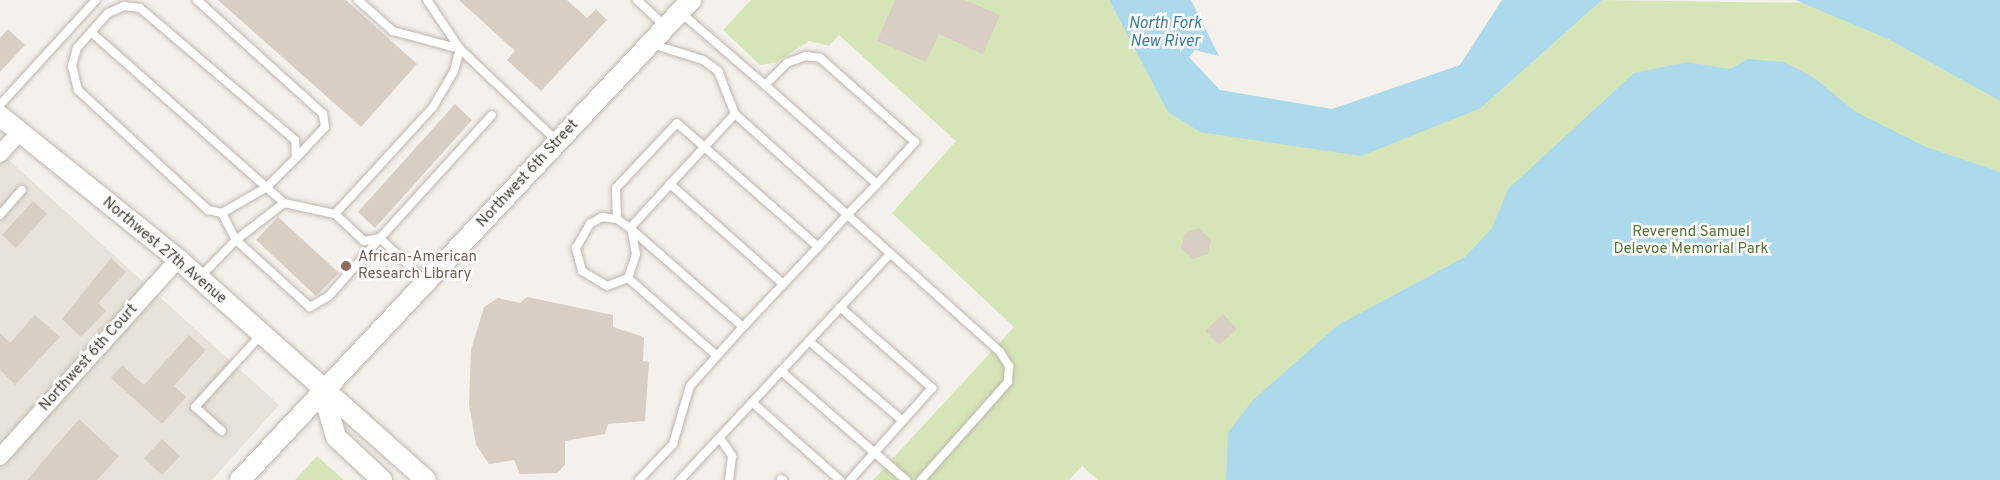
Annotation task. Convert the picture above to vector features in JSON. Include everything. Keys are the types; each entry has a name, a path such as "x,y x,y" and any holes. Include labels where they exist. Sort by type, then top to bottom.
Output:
{"street":[{"name":"Northwest 6th Street","path":"240,480 686,6"},
{"name":"Northwest 27th Avenue","path":"0,116 178,259 323,393 426,480"},
{"path":"0,154 19,133"},
{"name":"Northwest 6th Court","path":"0,457 178,259"},
{"path":"323,393 336,437 382,480"}],"lane":[{"path":"0,105 96,0"},
{"path":"197,0 323,114 325,127 296,158 267,186 222,213 207,210 78,90 72,66 77,48 108,13 124,6 140,8 295,140 296,158"},
{"path":"358,0 393,31 460,49"},
{"path":"427,0 460,49 558,142"},
{"path":"637,0 666,27"},
{"path":"686,6 765,85 877,184"},
{"path":"91,32 284,203 335,214 364,241 380,238"},
{"path":"651,43 703,60 718,71 735,114 1000,352 1009,366 1008,382 921,480"},
{"path":"335,214 433,107 454,71 460,49"},
{"path":"639,480 673,444 690,386 915,142 820,58 806,56 787,63 765,85"},
{"path":"630,228 735,114"},
{"path":"222,213 236,240 310,307 329,296 492,115"},
{"path":"617,219 616,188 677,123 818,247"},
{"path":"670,184 783,284"},
{"path":"0,215 22,190"},
{"path":"199,278 236,240 284,203"},
{"path":"630,228 636,254 628,279 619,285 595,282 577,260 581,234 590,224 602,217 617,219 630,228 743,327"},
{"path":"380,238 427,282"},
{"path":"680,480 890,254"},
{"path":"628,279 717,356"},
{"path":"840,307 932,388 850,480"},
{"path":"222,431 195,406 261,335"},
{"path":"809,341 903,421"},
{"path":"782,371 906,480"},
{"path":"752,402 840,480"},
{"path":"720,438 732,456 729,480"}],"shaded area":[{"path":"0,152 279,405 212,480 0,480"}],"green space":[{"name":"Reverend Samuel Delevoe Memorial Park","path":"751,0 1109,0 1169,112 1200,132 1481,108 1602,0 1804,3 1888,39 2000,101 2000,480 1098,480 1082,466 1069,480 873,480 1014,327 892,213 956,141 839,35 829,46 809,41 777,62 760,65 723,30"},
{"path":"317,456 344,480 295,480"}],"water":[{"name":"North Fork New River","path":"1109,0 1191,0 1219,56 1195,50 1189,57 1220,90 1332,109 1460,65 1502,0 1602,0 1481,108 1361,156 1200,132 1168,112"},
{"path":"1795,0 2000,0 2000,101 1888,39"},
{"path":"1748,59 1784,62 1813,77 1856,112 1926,147 2000,172 2000,480 1226,480 1228,433 1252,401 1338,325 1465,257 1492,228 1508,189 1634,73 1687,62 1730,69"}],"building":[{"path":"218,0 346,0 417,64 361,127"},
{"path":"459,0 567,0 587,18 596,9 607,20 541,91 507,60 515,51"},
{"path":"895,0 965,0 1000,15 983,54 939,34 926,62 877,41"},
{"path":"8,29 25,45 0,72 0,38"},
{"path":"455,104 472,120 375,228 358,212"},
{"path":"33,201 47,214 16,248 2,235"},
{"path":"278,217 339,273 316,296 256,240"},
{"path":"1199,228 1211,240 1208,254 1192,259 1181,248 1185,233"},
{"path":"111,258 126,272 98,303 106,311 81,337 62,319"},
{"path":"527,297 613,315 613,327 644,337 643,361 649,362 645,421 608,424 605,434 565,441 565,465 557,473 520,474 514,460 489,464 476,445 469,404 471,350 484,307 498,298 520,303"},
{"path":"1223,314 1237,329 1219,345 1205,331"},
{"path":"35,315 60,337 15,385 0,370 0,333 10,343"},
{"path":"189,335 206,350 174,386 186,397 162,424 111,378 122,365 144,385"},
{"path":"79,419 119,456 97,480 27,480"},
{"path":"162,439 180,456 162,475 144,458"}],"place":[{"name":"African-American Research Library","path":"346,266"}]}
